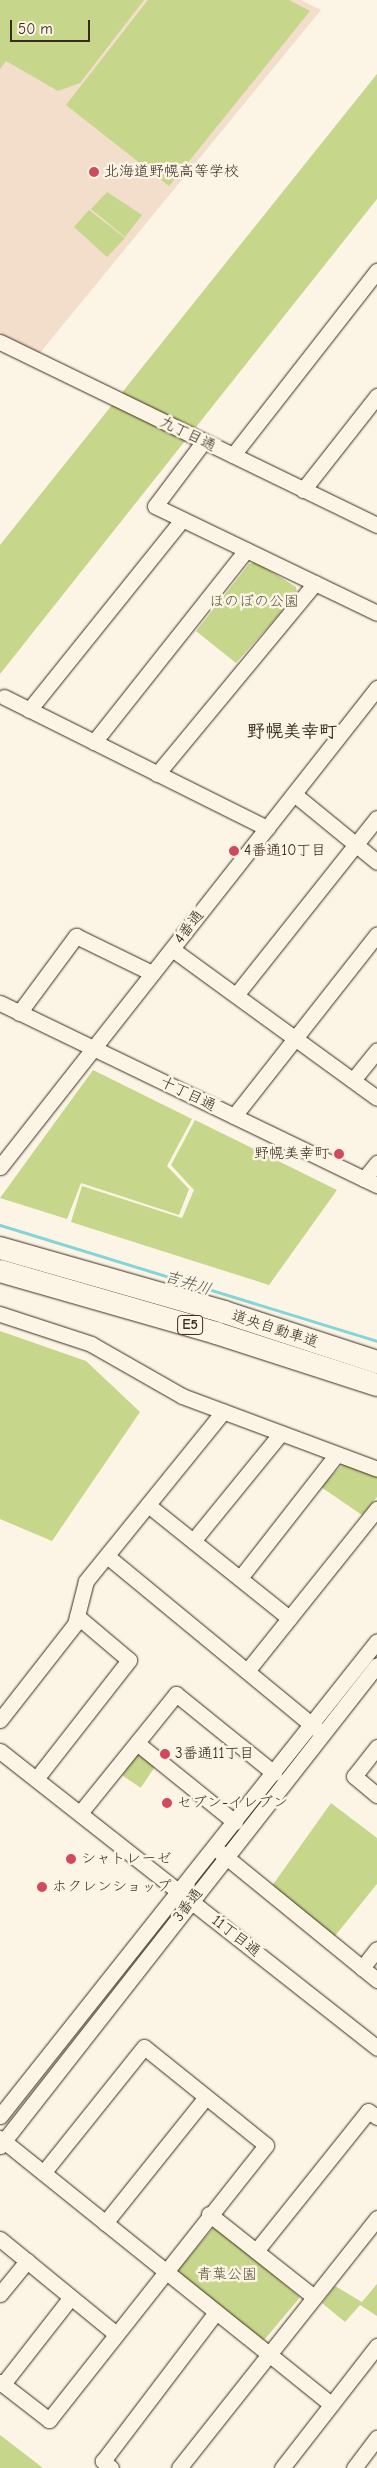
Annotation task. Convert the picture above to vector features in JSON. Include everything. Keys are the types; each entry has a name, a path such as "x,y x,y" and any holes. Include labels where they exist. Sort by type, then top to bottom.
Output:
{"highway":[{"name":"道央自動車道","path":"0,1248 224,1312 377,1362"},
{"name":"道央自動車道","path":"0,1271 216,1332 377,1385"}],"street":[{"path":"232,455 375,277"},
{"name":"九丁目通","path":"0,342 376,524"},
{"path":"303,490 377,396"},
{"path":"204,442 155,506 377,613"},
{"path":"29,710 182,520"},
{"path":"94,742 246,550"},
{"path":"157,774 315,583"},
{"name":"4番通","path":"0,1167 377,688"},
{"path":"4,697 267,828"},
{"path":"294,794 377,862"},
{"path":"236,995 377,818"},
{"path":"234,1116 377,934"},
{"path":"19,1013 76,936 152,973"},
{"path":"172,948 377,1098"},
{"name":"十丁目通","path":"0,1004 371,1182"},
{"path":"353,1080 377,1050"},
{"path":"371,1182 377,1163"},
{"path":"0,1314 91,1344 182,1396 377,1469"},
{"path":"0,1720 77,1616 86,1581 223,1412"},
{"path":"193,1541 281,1433"},
{"path":"240,1578 338,1454"},
{"path":"148,1505 290,1618"},
{"path":"247,1671 377,1509"},
{"path":"106,1556 317,1729"},
{"path":"36,1779 130,1660 77,1616"},
{"name":"3番通","path":"1,2142 186,1896 317,1729 377,1641"},
{"name":"3番通","path":"220,1853 235,1822 274,1772 377,1664"},
{"path":"80,1814 176,1694 274,1772"},
{"path":"137,1743 235,1822"},
{"path":"377,1747 354,1776 377,1795"},
{"name":"11丁目通","path":"0,1751 377,2048"},
{"path":"220,1853 377,1980"},
{"name":"3番通","path":"0,2116 186,1896"},
{"path":"362,1968 377,1949"},
{"path":"43,2173 144,2047 266,2145 164,2270 48,2420 1,2383 71,2297"},
{"path":"105,2223 206,2097"},
{"path":"256,2250 368,2111 377,2117"},
{"path":"1,2142 43,2173 331,2404"},
{"path":"209,2214 314,2297"},
{"path":"178,2468 377,2220"},
{"path":"0,2239 115,2332"},
{"path":"0,2294 27,2261"},
{"path":"111,2468 103,2462 216,2312"},
{"path":"282,2468 377,2346"},
{"path":"354,2468 377,2438"}],"shaded area":[{"name":"北海道野幌高等学校","path":"0,0 301,0 321,10 39,354 0,334"}],"green space":[{"path":"0,0 144,0 80,83 58,91 6,61 0,69"},
{"path":"148,0 289,0 310,11 169,186 66,105"},
{"path":"377,74 377,199 0,674 0,545"},
{"path":"107,192 142,215 125,237 91,209"},
{"path":"89,210 125,238 107,257 74,227"},
{"name":"ほのぼの公園","path":"256,562 296,587 297,594 236,663 196,631 249,564"},
{"path":"93,1070 192,1119 167,1166 189,1189 179,1215 81,1183 67,1219 0,1198"},
{"path":"195,1120 337,1190 269,1285 71,1222 82,1186 182,1218 194,1190 171,1165"},
{"path":"0,1331 86,1361 140,1412 52,1541 0,1519"},
{"path":"344,1463 377,1476 377,1497 362,1515 321,1487"},
{"path":"137,1754 155,1766 141,1788 122,1776"},
{"path":"331,1803 377,1838 377,1884 334,1937 272,1886"},
{"name":"青葉公園","path":"215,2226 300,2297 262,2343 177,2271"},
{"path":"377,2284 377,2316 360,2305 345,2322 322,2303 335,2286 362,2302"},
{"path":"0,2435 43,2468 0,2468"}],"waterway":[{"name":"吉井川","path":"0,1225 377,1341"}],"place":[{"name":"北海道野幌高等学校","path":"94,172"},
{"name":"4番通10丁目","path":"234,851"},
{"name":"野幌美幸町","path":"339,1154"},
{"name":"3番通11丁目","path":"165,1754"},
{"name":"セブン-イレブン","path":"167,1803"},
{"name":"シャトレーゼ","path":"71,1859"},
{"name":"ホクレンショップ","path":"42,1887"}],"district":[{"name":"野幌美幸町","path":"292,732"}]}
